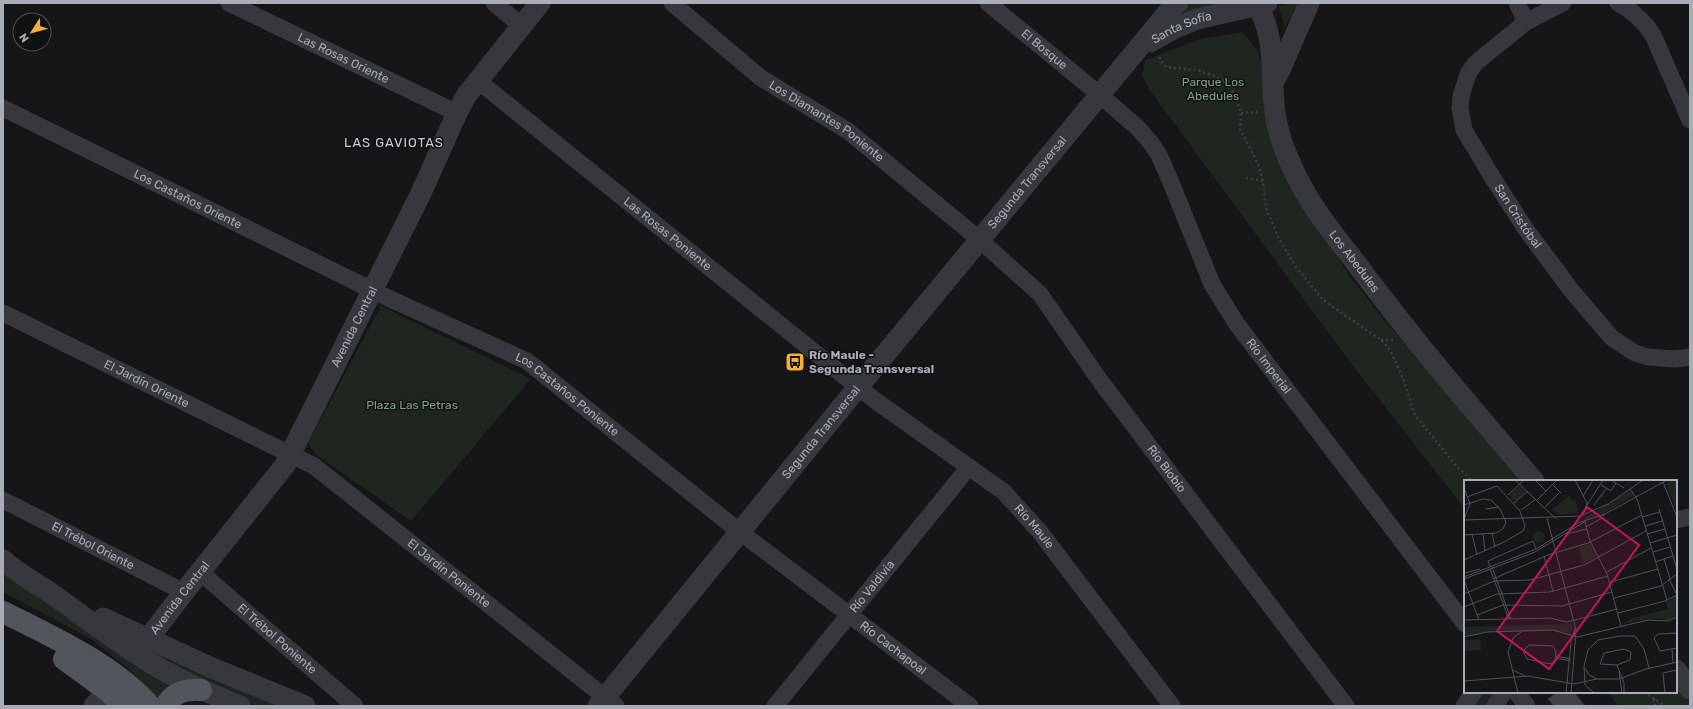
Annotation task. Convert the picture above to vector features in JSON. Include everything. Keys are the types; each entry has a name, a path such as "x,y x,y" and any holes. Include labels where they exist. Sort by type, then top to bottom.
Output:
{"main road":[{"path":"3,612 74,649 107,691 150,706"},
{"path":"3,622 49,650 107,691 124,706"},
{"path":"166,706 169,700 182,692 190,689 201,690"}],"street":[{"name":"Las Rosas Oriente","path":"230,3 457,113"},
{"path":"494,3 522,26"},
{"name":"Avenida Central","path":"142,647 285,465 421,193 466,96 477,80 540,3"},
{"name":"Los Diamantes Poniente","path":"672,3 761,78 848,131 980,240"},
{"name":"El Bosque","path":"988,3 1100,95"},
{"name":"Santa Sofía","path":"1138,50 1169,11 1178,3"},
{"path":"1274,82 1309,3"},
{"path":"1518,3 1526,22"},
{"name":"San Cristóbal","path":"1563,3 1544,7 1484,56 1468,74 1461,96 1460,108 1464,130 1494,180 1526,228 1572,290 1612,338 1635,353 1648,357 1675,359 1690,357"},
{"path":"1618,3 1633,12 1646,25 1653,36 1690,120"},
{"name":"Santa Sofía","path":"1138,50 1173,28 1197,20 1260,4"},
{"name":"Los Abedules","path":"1260,4 1267,26 1278,131 1299,181 1318,213 1407,331 1533,480"},
{"name":"Segunda Transversal","path":"606,703 740,532 858,387 1138,50"},
{"name":"Las Rosas Poniente","path":"477,80 858,387"},
{"name":"Río Imperial","path":"1100,95 1138,128 1159,155 1212,284 1236,323 1464,623"},
{"name":"Los Castaños Oriente","path":"3,108 373,289"},
{"name":"Río Biobío","path":"980,240 1040,294 1101,382 1346,706"},
{"name":"Los Castaños Poniente","path":"373,289 386,297 528,361 740,532"},
{"name":"El Jardín Oriente","path":"3,313 291,454"},
{"name":"Río Maule","path":"858,387 1004,492 1040,532 1172,706"},
{"name":"El Jardín Poniente","path":"291,454 314,466 606,703"},
{"name":"Río Valdivia","path":"775,706 969,467"},
{"name":"El Trébol Oriente","path":"3,500 184,592"},
{"path":"1677,520 1690,517"},
{"name":"Río Cachapoal","path":"740,532 970,706"},
{"path":"3,560 52,594 142,647 201,690 240,706"},
{"name":"El Trébol Poniente","path":"200,572 355,706"},
{"path":"142,647 305,706"},
{"path":"1677,671 1690,689"},
{"path":"1464,706 1473,693"},
{"path":"1495,706 1503,693"},
{"path":"1517,693 1527,706"}],"path":[{"path":"1159,36 1160,60 1166,67 1197,70 1214,76 1225,82 1235,95 1241,113 1240,129 1258,164 1263,181 1266,208 1278,237 1296,267 1323,300 1381,340 1390,350 1403,378 1415,415 1457,467 1472,480"},
{"path":"1246,178 1263,181"},
{"path":"1645,693 1664,706"},
{"path":"1654,699 1655,706"}],"green space":[{"path":"1188,3 1236,3 1182,14 1177,13"},
{"path":"1289,3 1298,3 1285,27 1278,6"},
{"name":"Parque Los Abedules","path":"1243,32 1257,50 1312,217 1351,278 1390,327 1432,373 1506,465 1520,480 1464,480 1464,508 1353,366 1149,89 1142,76 1145,60 1200,39"},
{"name":"Plaza Las Petras","path":"381,306 531,379 411,521 315,454 308,443"},
{"path":"3,568 129,660 156,678 173,685 157,701 132,672 91,639 3,592"},
{"path":"182,660 292,706 257,706 198,683 172,666 171,662"},
{"path":"1677,686 1690,703 1690,706 1618,706 1608,693 1677,693"},
{"path":"1482,693 1492,693 1496,698 1490,706 1473,706"}],"building":[{"path":"1556,693 1575,693 1585,706 1554,706 1548,699"}],"place":[{"name":"Río Maule - Segunda Transversal","path":"795,362"}],"district":[{"name":"LAS GAVIOTAS","path":"394,142"}]}
